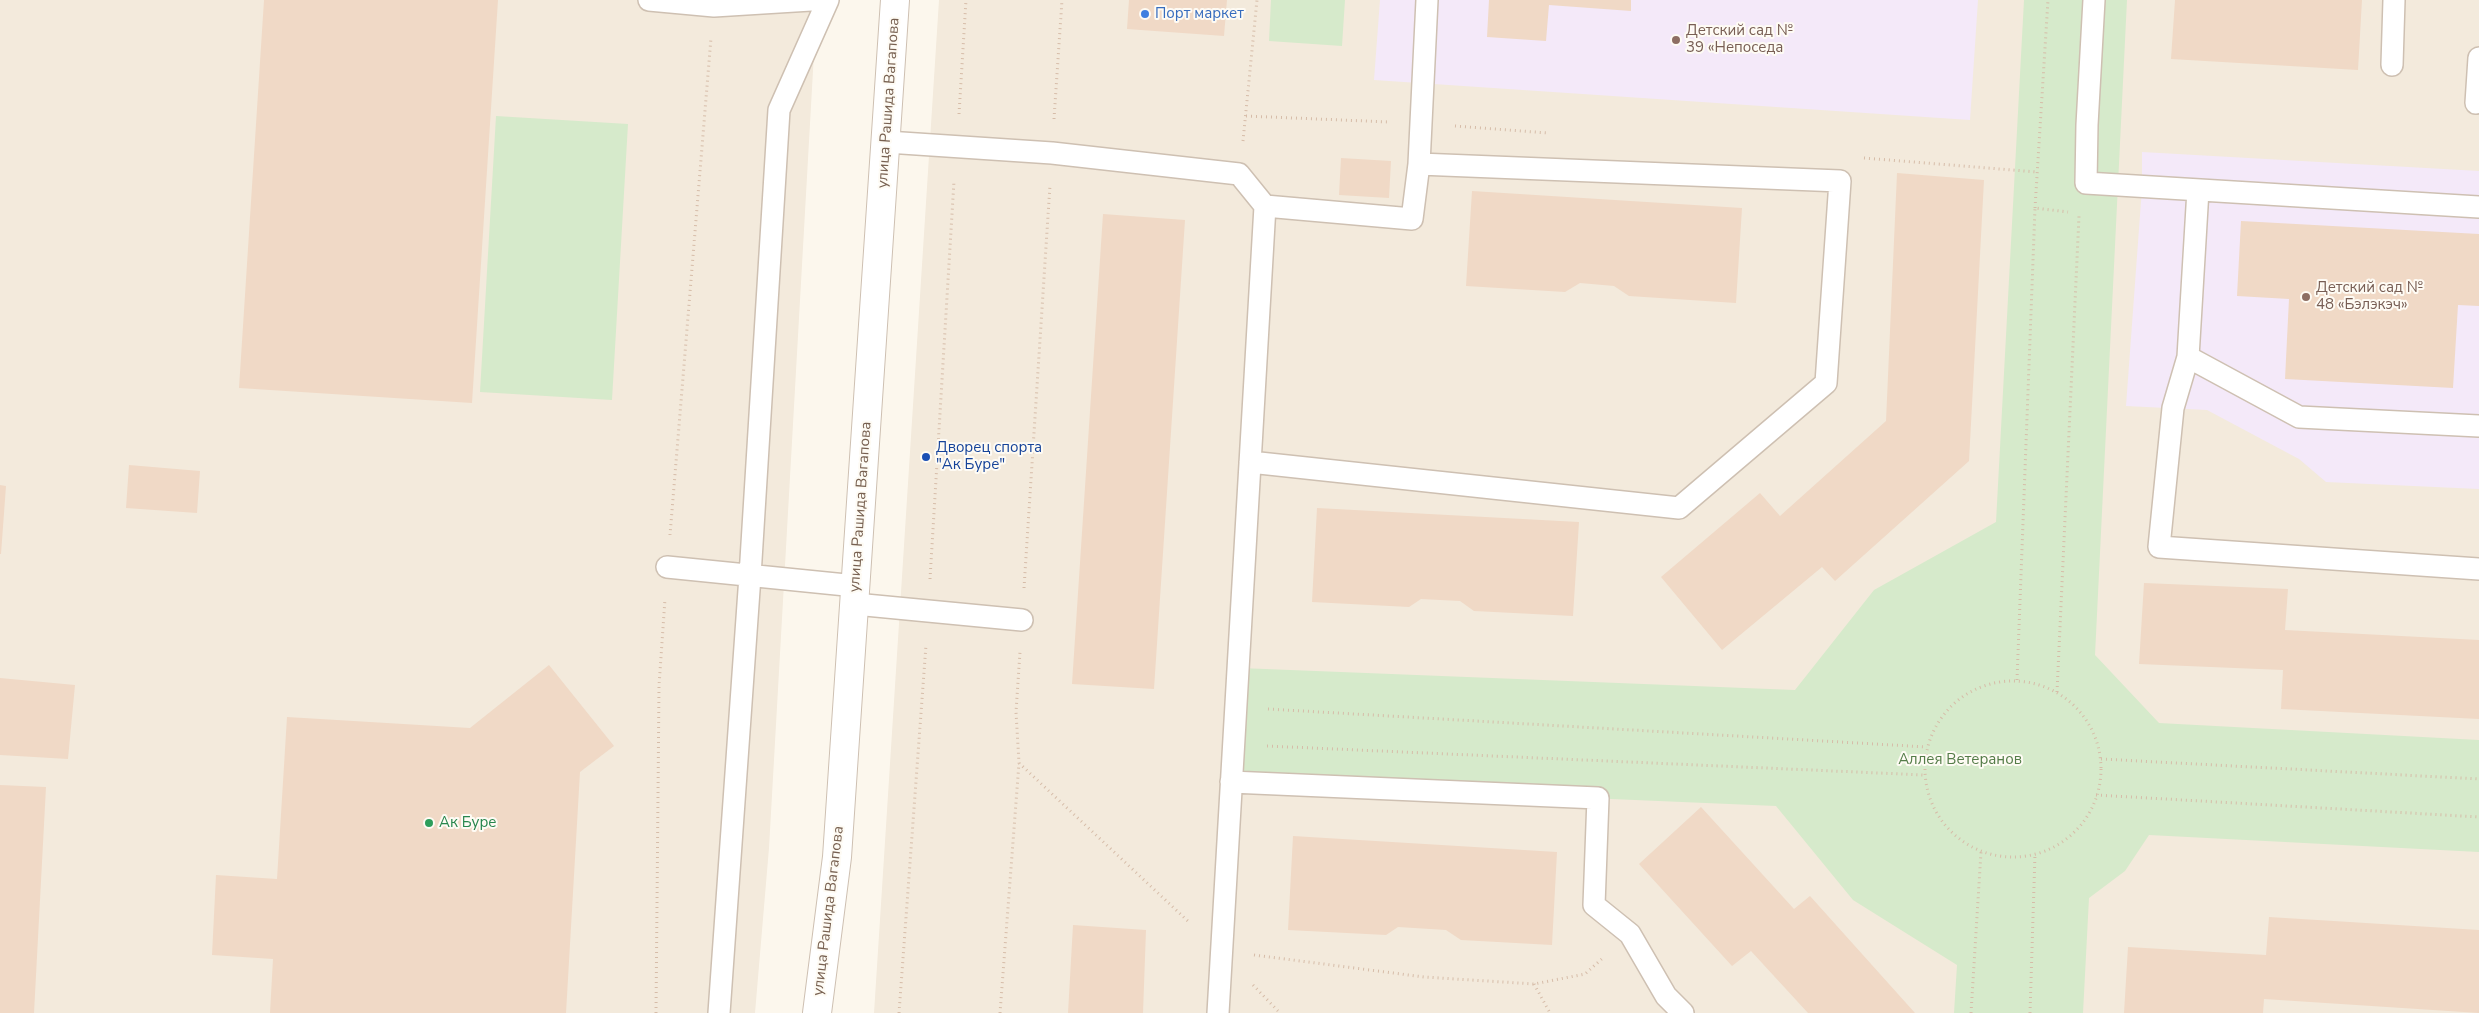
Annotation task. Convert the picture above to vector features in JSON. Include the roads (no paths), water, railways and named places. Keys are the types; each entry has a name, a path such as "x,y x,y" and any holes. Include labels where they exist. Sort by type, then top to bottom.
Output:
{"street":[{"name":"улица Рашида Вагапова","path":"816,1013 837,857 887,142 895,0"}],"lane":[{"path":"649,0 714,6 811,0"},
{"path":"719,1013 750,576 779,110 828,0"},
{"path":"1265,206 1412,219 1419,164 1427,0"},
{"path":"2094,0 2086,183 2479,207"},
{"path":"2392,65 2394,0"},
{"path":"2476,103 2479,58"},
{"path":"887,142 957,145 1052,153 1240,174 1265,206 1218,1013"},
{"path":"1250,462 1679,508 1826,383 1840,181 1419,164"},
{"path":"2198,190 2188,357 2173,408 2158,547 2479,569"},
{"path":"2188,357 2299,417 2479,426"},
{"path":"667,567 750,576 856,595 928,611 1022,620"},
{"path":"1231,782 1598,798 1594,905 1630,934 1666,996 1683,1013"}],"place":[{"name":"Порт маркет","path":"1145,14"},
{"name":"Детский сад № 39 «Непоседа","path":"1676,40"},
{"name":"Детский сад № 48 «Бэлэкэч»","path":"2306,297"},
{"name":"Дворец спорта \"Ак Буре\"","path":"926,457"},
{"name":"Ак Буре","path":"429,823"}],"park label":[{"name":"Аллея Ветеранов","path":"1960,760"}]}
